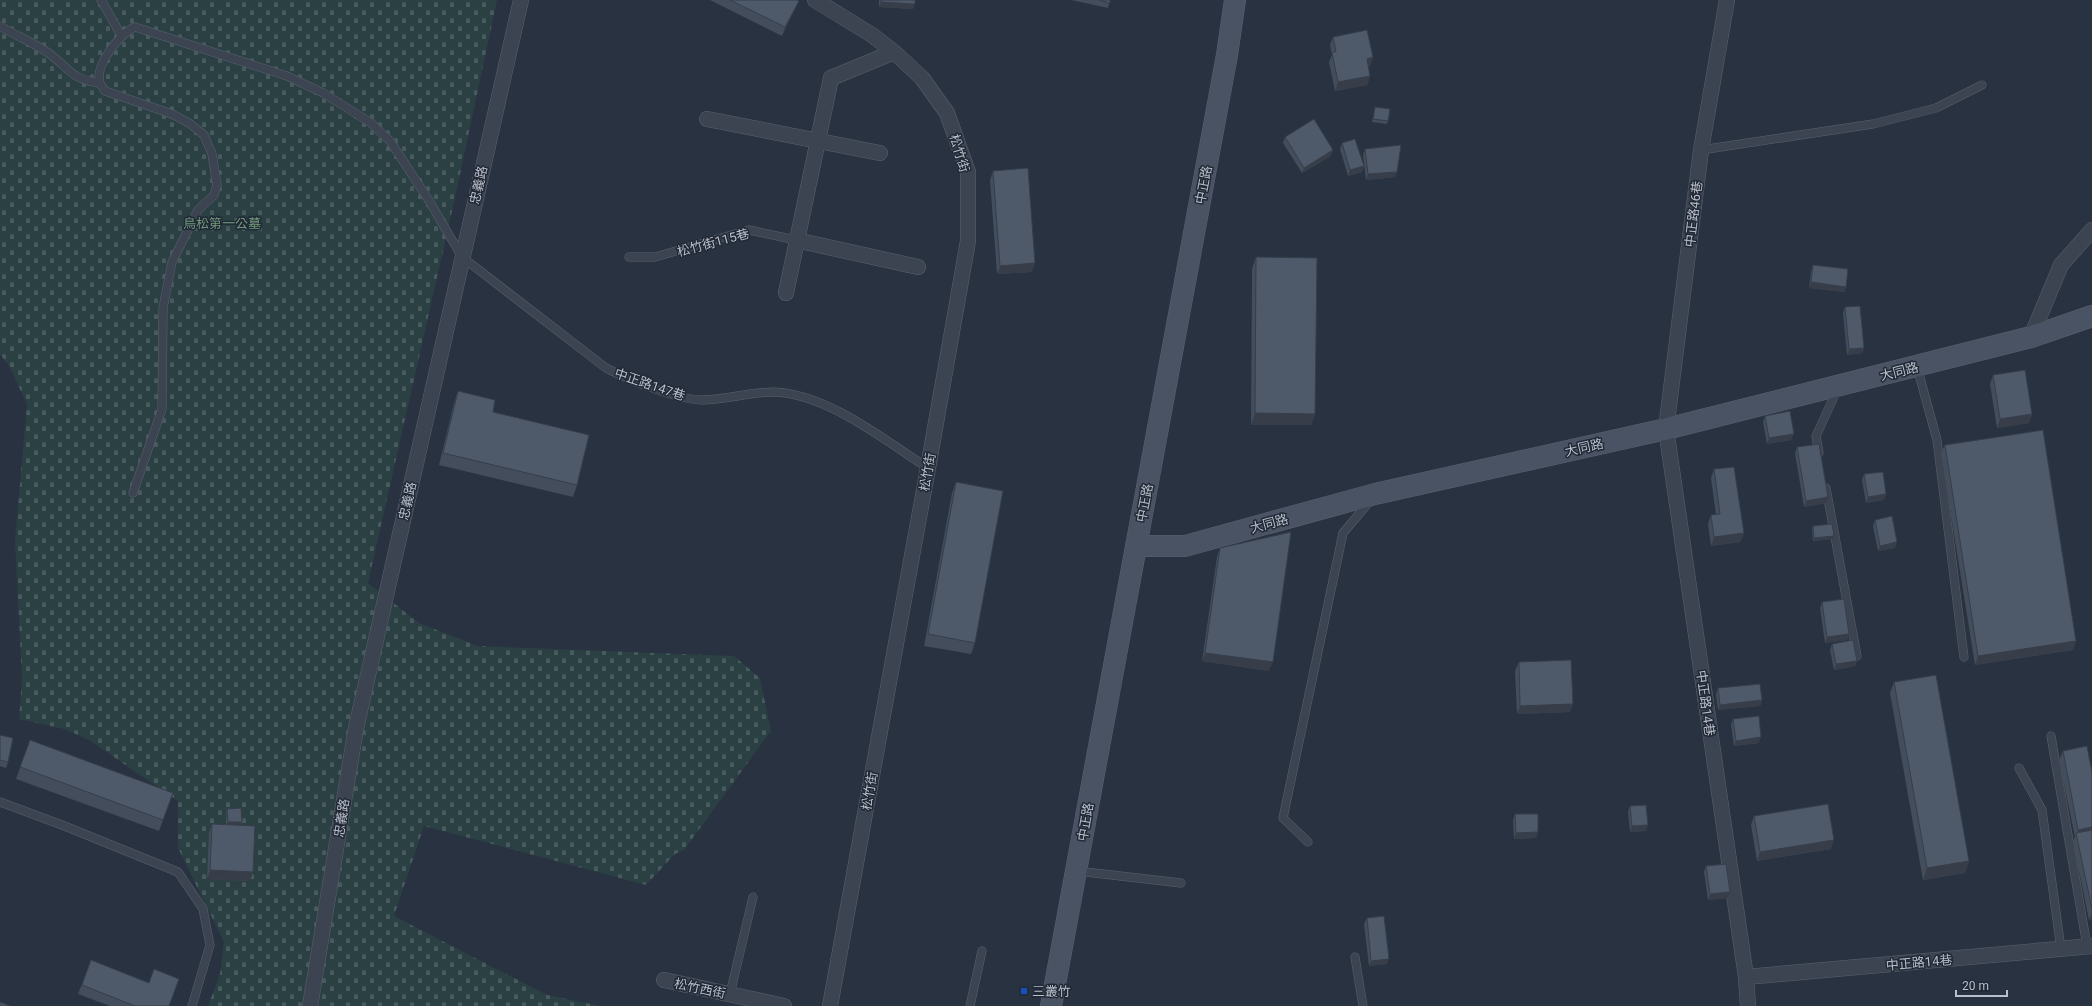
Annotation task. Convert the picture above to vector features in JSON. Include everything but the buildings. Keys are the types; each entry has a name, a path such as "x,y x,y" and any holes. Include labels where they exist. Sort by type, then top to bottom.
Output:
{"main road":[{"name":"中正路","path":"1051,1006 1226,62 1235,0"},
{"name":"大同路","path":"1136,546 1185,546 1375,494 1666,429 2031,338 2092,316"}],"street":[{"name":"忠義路","path":"310,1006 356,728 521,0"},
{"name":"松竹街","path":"815,0 872,35 894,52 922,78 947,113 968,172 968,241 830,1006"},
{"name":"中正路46巷","path":"1666,429 1701,150 1727,0"},
{"path":"786,293 831,78 894,52"},
{"path":"707,119 880,153"},
{"path":"2031,338 2061,265 2092,230"},
{"name":"松竹街115巷","path":"796,240 918,267"},
{"name":"中正路14巷","path":"1666,429 1746,977 1748,1006"},
{"name":"中正路14巷","path":"1746,977 2090,946"},
{"name":"松竹西街","path":"664,980 784,1006"}],"lane":[{"path":"101,0 121,36"},
{"path":"0,26 47,52 72,74 83,81 100,83"},
{"path":"133,493 162,409 163,308 172,262 198,210 214,195 217,185 212,154 204,135 189,123 172,114 105,91 100,83 100,70 115,42 127,30 135,27 153,32 286,76 323,93 350,109 370,123 390,141 428,199 462,257"},
{"path":"1701,150 1873,124 1936,108 1982,85"},
{"name":"松竹街115巷","path":"629,257 655,258 749,230 796,240"},
{"name":"中正路147巷","path":"462,257 606,368 627,379 668,393 700,400 774,392 832,407 928,468"},
{"path":"1916,366 1937,440 1964,657"},
{"path":"1821,460 1816,436 1840,385"},
{"path":"1824,476 1857,656"},
{"path":"1308,842 1283,818 1343,533 1375,494"},
{"path":"2050,736 2090,946"},
{"path":"2019,768 2042,810 2060,949"},
{"path":"0,802 62,825 178,872 203,909 210,945 192,1006"},
{"path":"1076,871 1181,882"},
{"path":"730,994 753,898"},
{"path":"970,1006 982,951"},
{"path":"1355,957 1363,1006"}],"green space":[{"name":"鳥松第一公墓","path":"0,0 497,0 455,198 368,583 419,623 478,646 734,656 760,678 771,731 684,850 675,854 646,885 424,826 394,916 547,995 601,1006 208,1006 220,974 224,942 178,848 178,801 89,740 64,729 19,719 22,679 15,541 27,404 9,366 0,354"}],"place":[{"name":"三叢竹","path":"1024,991"}]}
